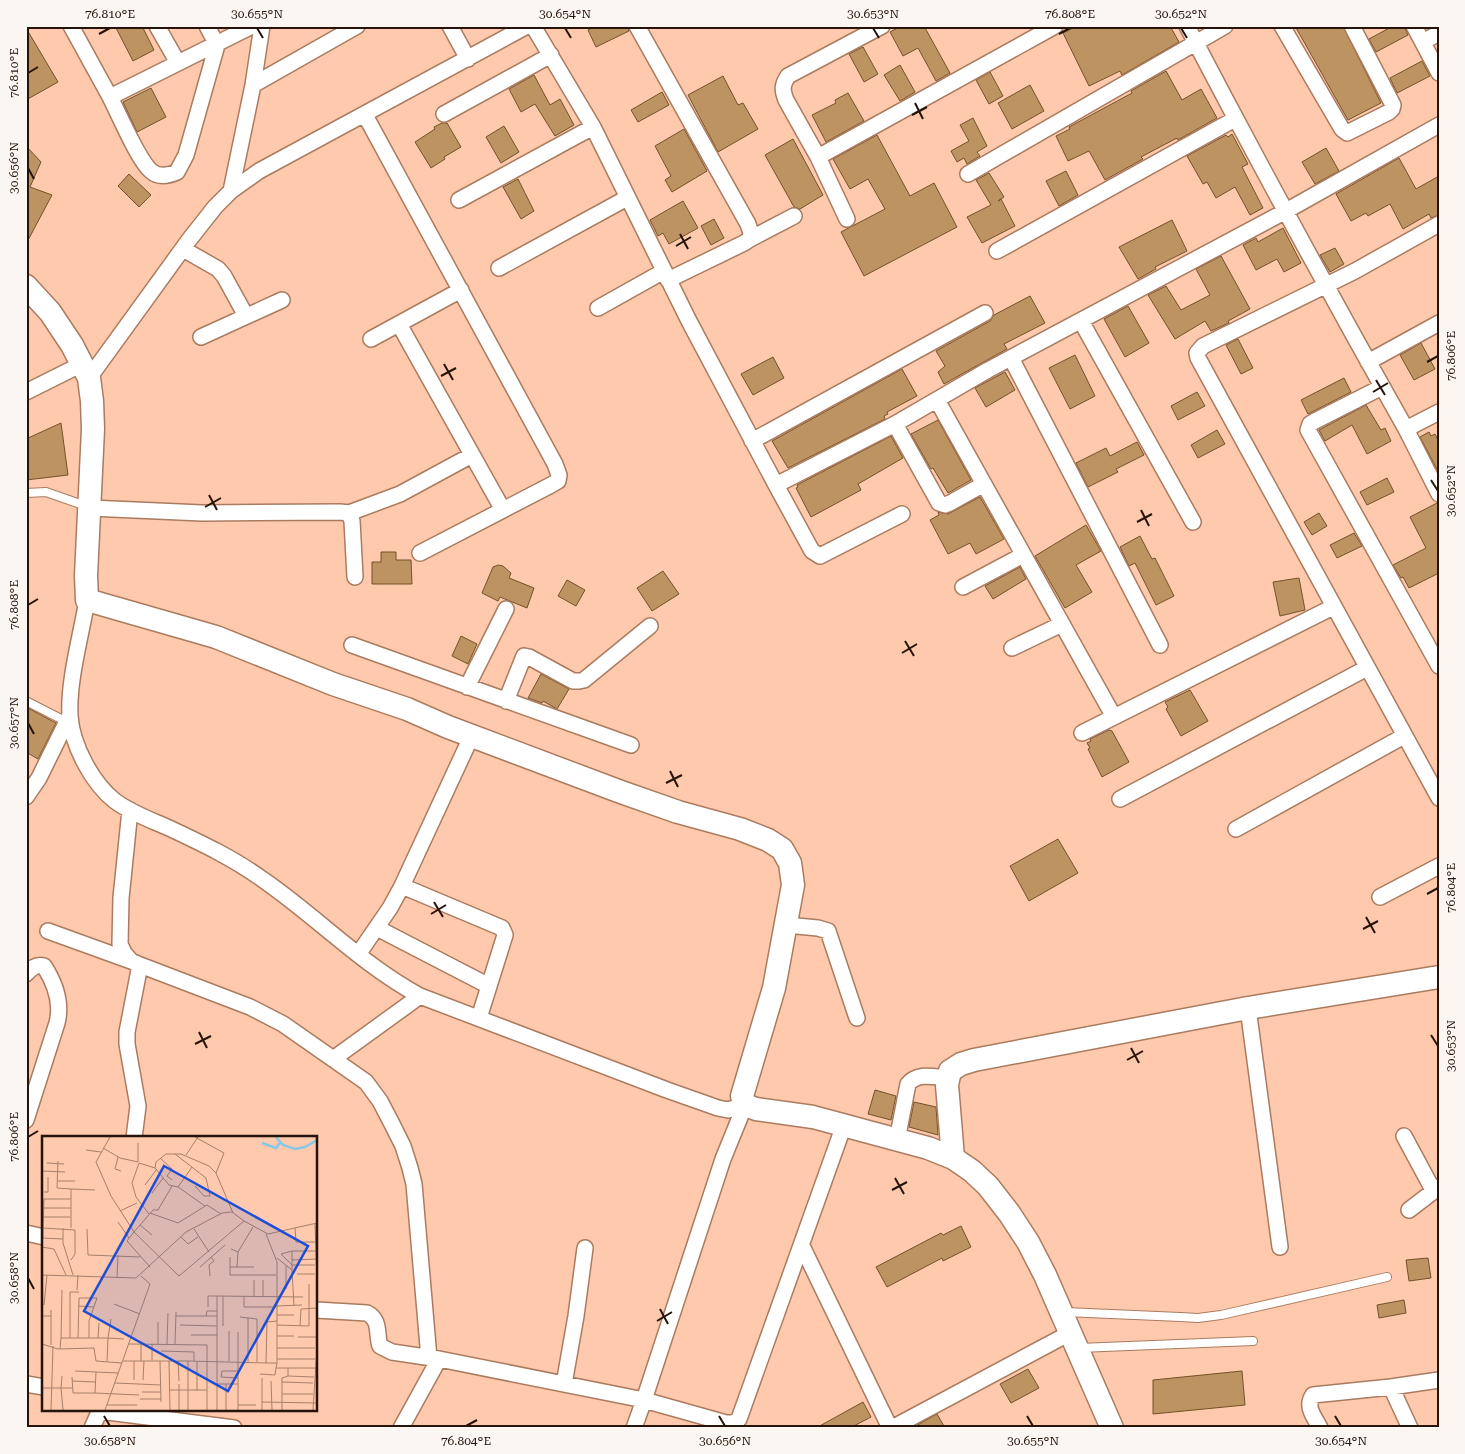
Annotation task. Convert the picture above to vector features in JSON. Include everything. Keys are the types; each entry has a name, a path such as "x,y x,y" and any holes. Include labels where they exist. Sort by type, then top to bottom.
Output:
{"street":[{"path":"71,26 135,146 150,171 160,176 169,176 177,172 186,154 217,44 207,26"},
{"path":"157,26 178,63"},
{"path":"110,97 252,26"},
{"path":"231,191 253,85 262,26"},
{"path":"253,85 357,26"},
{"path":"450,26 468,59"},
{"path":"26,392 86,371 215,207 231,191 259,171 527,26"},
{"path":"533,26 592,127 666,276 812,551 820,556 902,514"},
{"path":"637,26 748,224 751,233 750,239"},
{"path":"846,218 818,156 782,92 783,83 788,76 882,26"},
{"path":"818,156 1056,26"},
{"path":"1187,26 1235,119 1325,286 1406,429 1439,494"},
{"path":"968,174 1224,26"},
{"path":"1282,26 1342,129 1347,133 1388,112 1392,109 1393,105 1352,26"},
{"path":"1414,26 1439,73"},
{"path":"1422,42 1439,33"},
{"path":"444,114 551,56"},
{"path":"365,115 559,475 558,481 420,553"},
{"path":"997,251 1235,119"},
{"path":"776,485 895,424 1011,358 1286,211 1439,125"},
{"path":"459,200 592,127"},
{"path":"499,268 627,198"},
{"path":"598,308 750,239 794,216"},
{"path":"1439,224 1325,286 1203,346 1197,353 1404,736 1434,779 1439,798"},
{"path":"183,249 218,269 231,286 246,316"},
{"path":"26,286 50,312 72,345 86,371 92,400 93,429 86,576 87,600 71,688 68,718 39,778 26,797"},
{"path":"371,339 461,290"},
{"path":"201,337 282,300"},
{"path":"752,441 984,313"},
{"path":"1081,322 1193,522"},
{"path":"1368,362 1439,323"},
{"path":"399,324 503,510"},
{"path":"1011,358 1160,645"},
{"path":"1382,387 1314,421 1310,424 1308,430 1439,666"},
{"path":"936,400 1114,717"},
{"path":"1406,429 1439,412"},
{"path":"895,424 939,503 950,503 984,484"},
{"path":"90,508 202,513 349,513 400,494 472,455"},
{"path":"349,513 352,521 355,577"},
{"path":"963,586 1023,555"},
{"path":"87,600 216,638 333,684 407,709 448,727 651,803 740,829 768,840 782,849 790,864 793,884 774,988 742,1096 745,1105 720,1169 634,1428"},
{"path":"1082,734 1333,607"},
{"path":"467,687 506,609"},
{"path":"1012,648 1062,624"},
{"path":"506,701 524,656 529,656 579,682 584,680 650,626"},
{"path":"352,645 631,745"},
{"path":"1120,799 1367,668"},
{"path":"68,718 80,754 106,792 130,810 240,864 398,984 420,996 718,1108 728,1110 745,1105 756,1109 813,1117 928,1148 953,1158 988,1186 1009,1213 1041,1267 1112,1428"},
{"path":"359,953 377,928 402,886 472,735"},
{"path":"1236,829 1404,736"},
{"path":"130,810 121,898 120,944 124,954 136,963"},
{"path":"1380,898 1439,866"},
{"path":"402,886 502,928 505,935 479,1018"},
{"path":"786,925 818,928 828,931 857,1018"},
{"path":"377,928 489,986"},
{"path":"48,931 250,1007 283,1024 333,1058 366,1082 380,1101 403,1146 410,1168 434,1359 401,1428"},
{"path":"134,1136 138,1106 127,1044 127,1032 136,963"},
{"path":"26,974 34,967 44,966 59,1007 56,1023 26,1120"},
{"path":"953,1158 947,1084 950,1071 961,1064 1248,1008 1439,977"},
{"path":"333,1058 420,996"},
{"path":"1248,1008 1280,1247"},
{"path":"897,1140 908,1084 916,1077 922,1076 949,1078"},
{"path":"318,1310 368,1313 373,1316 376,1322 380,1346 392,1352 644,1400 705,1423 733,1423 739,1419 844,1125"},
{"path":"1404,1136 1436,1189 1409,1210"},
{"path":"26,1234 42,1237"},
{"path":"802,1246 891,1428 1073,1341"},
{"path":"564,1384 585,1248"},
{"path":"1320,1428 1309,1407 1309,1401 1313,1395 1439,1380"},
{"path":"26,1384 42,1387"},
{"path":"1391,1387 1410,1428"},
{"path":"92,1428 100,1412"},
{"path":"108,1412 234,1428"}],"lane":[{"path":"26,494 46,492 90,508"},
{"path":"26,700 68,718"},
{"path":"1061,1312 1198,1318 1222,1315 1387,1277"},
{"path":"1073,1341 1253,1341"}],"building":[{"path":"115,26 142,26 154,50 133,61"},
{"path":"596,26 628,26 629,31 596,47 588,30"},
{"path":"901,26 924,26 950,73 936,81 918,48 903,56 890,32"},
{"path":"1077,26 1170,26 1179,42 1122,75 1120,71 1089,86 1063,33"},
{"path":"1295,26 1343,26 1381,103 1348,120"},
{"path":"1393,26 1404,26 1408,35 1376,52 1369,39"},
{"path":"26,28 58,82 26,100"},
{"path":"863,47 878,74 864,82 849,54"},
{"path":"1422,61 1430,76 1397,93 1390,78"},
{"path":"900,65 915,92 900,101 884,75"},
{"path":"1166,71 1182,100 1201,89 1217,118 1178,140 1177,138 1141,157 1143,159 1105,180 1089,151 1068,161 1056,136 1132,93 1131,91"},
{"path":"990,72 1003,96 989,104 976,80"},
{"path":"534,75 550,105 560,99 574,125 555,136 535,104 521,112 509,89"},
{"path":"723,76 738,105 743,103 758,129 718,152 688,95"},
{"path":"1030,85 1044,111 1012,129 998,103"},
{"path":"151,88 166,117 137,132 123,102"},
{"path":"662,92 669,105 638,122 631,110"},
{"path":"848,93 864,121 826,142 812,115 836,103 835,100"},
{"path":"973,118 987,146 977,152 980,156 967,164 964,158 957,162 951,151 969,141 960,125"},
{"path":"442,123 447,123 461,147 444,157 445,159 431,168 415,142"},
{"path":"504,126 519,152 501,163 486,137"},
{"path":"684,129 707,171 672,192 665,180 671,176 655,146"},
{"path":"1232,134 1248,164 1242,167 1263,208 1250,215 1235,187 1216,198 1207,182 1203,184 1187,156 1226,135 1228,137"},
{"path":"877,135 910,196 934,183 957,227 864,276 841,232 885,209 868,179 850,189 833,159"},
{"path":"793,139 823,195 800,209 794,207 765,155"},
{"path":"26,146 41,162 30,187 52,195 26,244"},
{"path":"1326,148 1339,171 1315,184 1302,162"},
{"path":"1399,158 1416,189 1439,176 1439,215 1431,218 1429,214 1403,229 1390,204 1368,216 1366,213 1351,221 1336,194"},
{"path":"1066,171 1078,195 1059,206 1046,181"},
{"path":"989,173 1004,197 1001,199 1015,226 982,243 967,217 991,205 976,180"},
{"path":"129,174 151,195 139,207 118,186"},
{"path":"518,179 534,211 521,219 503,187"},
{"path":"683,201 698,228 669,244 663,233 658,236 650,220"},
{"path":"714,219 724,238 711,245 701,226"},
{"path":"1172,220 1187,251 1155,267 1156,269 1138,279 1119,247"},
{"path":"1283,228 1301,263 1284,272 1277,259 1256,270 1243,245 1256,238 1258,242"},
{"path":"1335,248 1344,264 1330,272 1320,255"},
{"path":"1221,256 1250,309 1228,321 1229,323 1211,331 1205,321 1175,339 1148,295 1166,286 1181,310 1210,295 1196,269"},
{"path":"1030,296 1045,323 1004,344 1007,349 944,384 938,372 945,366 936,351 990,321 994,315"},
{"path":"1128,306 1149,343 1125,357 1104,319"},
{"path":"1238,339 1253,368 1241,374 1226,345"},
{"path":"1421,343 1435,369 1414,380 1400,355"},
{"path":"1075,355 1095,396 1070,409 1049,368"},
{"path":"773,357 784,378 753,395 741,374"},
{"path":"902,369 917,396 887,412 888,414 884,416 885,419 788,468 772,441"},
{"path":"1005,372 1015,390 986,407 975,388"},
{"path":"1344,378 1351,392 1308,414 1301,400"},
{"path":"1197,392 1205,406 1178,420 1171,406"},
{"path":"1366,405 1381,430 1385,428 1391,441 1367,454 1352,425 1325,441 1319,430"},
{"path":"938,420 971,480 948,493 933,468 931,469 911,434"},
{"path":"61,423 68,475 26,480 26,439"},
{"path":"1217,430 1225,444 1198,458 1191,445"},
{"path":"1429,432 1431,436 1435,434 1439,442 1439,473 1420,437"},
{"path":"891,436 903,458 858,484 861,490 811,517 796,488 798,487 797,485"},
{"path":"1137,442 1144,455 1116,469 1118,472 1088,487 1076,463 1106,448 1110,456"},
{"path":"1387,478 1394,492 1367,505 1360,492"},
{"path":"980,497 1004,539 976,554 970,543 948,554 930,520 939,515 938,512 948,514"},
{"path":"1439,503 1439,573 1409,588 1393,565 1426,548 1410,517"},
{"path":"1319,513 1327,526 1312,535 1304,522"},
{"path":"1086,525 1101,551 1076,565 1092,592 1065,608 1035,556"},
{"path":"1354,533 1362,546 1337,558 1330,545"},
{"path":"1140,536 1152,559 1155,558 1174,596 1156,605 1135,563 1129,566 1120,547"},
{"path":"381,552 396,552 396,560 411,560 412,584 372,584 372,562 381,562"},
{"path":"503,566 511,573 509,578 534,588 527,608 500,597 498,601 482,593 493,567"},
{"path":"1020,567 1026,579 993,599 985,586"},
{"path":"663,571 679,594 652,611 637,588"},
{"path":"1299,578 1305,610 1280,616 1273,582"},
{"path":"567,580 585,590 576,606 558,596"},
{"path":"461,636 477,644 468,664 452,656"},
{"path":"541,674 569,689 557,709 543,701 542,703 528,698"},
{"path":"1190,690 1208,721 1181,736 1166,709 1168,707 1165,702"},
{"path":"26,707 56,723 38,759 26,752"},
{"path":"1109,730 1112,731 1129,762 1102,777 1088,749 1090,748 1087,743 1091,741 1090,739"},
{"path":"1058,839 1078,873 1029,901 1010,866"},
{"path":"875,1090 896,1096 891,1120 868,1114"},
{"path":"914,1102 936,1107 938,1135 909,1127"},
{"path":"961,1226 971,1247 943,1261 942,1258 887,1287 876,1267 941,1233 943,1235"},
{"path":"1428,1258 1431,1278 1409,1281 1406,1260"},
{"path":"1404,1300 1406,1313 1379,1318 1377,1305"},
{"path":"1028,1369 1039,1388 1011,1403 1000,1384"},
{"path":"1242,1371 1245,1405 1153,1414 1153,1380"},
{"path":"863,1402 871,1417 850,1428 816,1428"},
{"path":"937,1414 945,1428 912,1428"}]}
